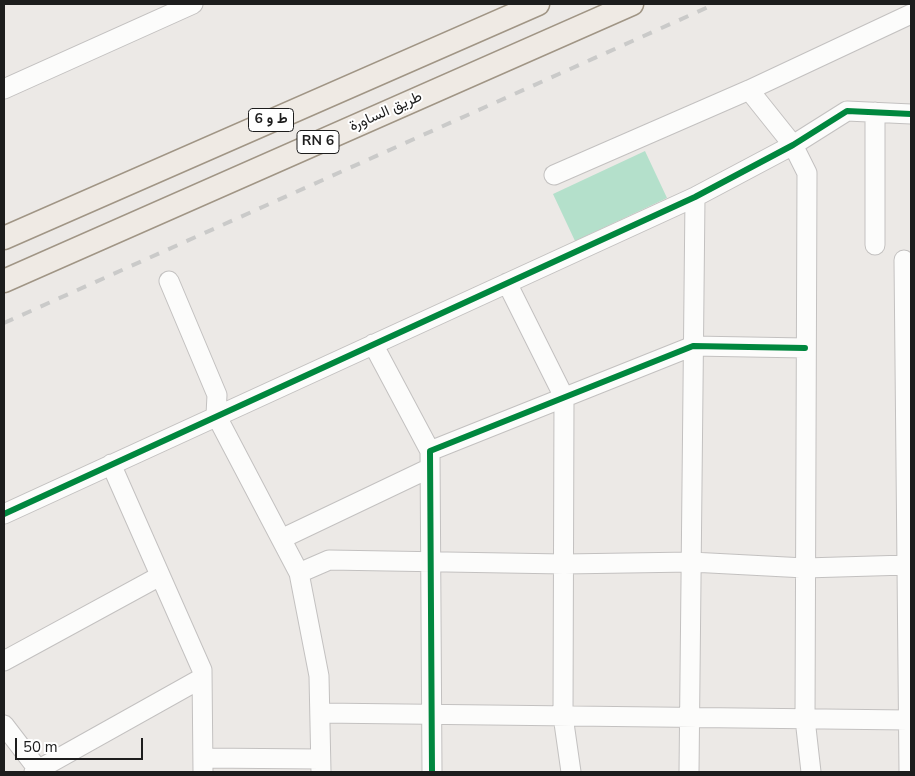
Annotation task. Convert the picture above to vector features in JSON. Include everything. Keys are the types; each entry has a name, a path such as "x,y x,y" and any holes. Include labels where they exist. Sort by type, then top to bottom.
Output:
{"main road":[{"name":"ط و 6","path":"4,238 538,4"},
{"name":"طريق الساورة","path":"4,281 632,4"}],"street":[{"path":"4,89 185,5"},
{"path":"554,175 749,90 911,14"},
{"path":"749,90 793,145 807,173 805,718 811,772"},
{"path":"4,514 216,415 695,197 793,145 847,111 911,114"},
{"path":"875,112 875,246"},
{"path":"689,772 695,197"},
{"path":"904,260 908,351 907,565 909,772"},
{"path":"111,464 202,670 203,765 320,766 321,713 319,676 299,574 216,415 217,395 169,281"},
{"path":"507,283 564,397 563,716 571,772"},
{"path":"373,344 430,459 432,772"},
{"path":"281,539 430,459 564,397 693,346 805,348"},
{"path":"299,574 329,560 564,564 691,562 805,568 907,565"},
{"path":"4,661 160,576"},
{"path":"4,725 37,771 202,678"},
{"path":"321,713 908,720"}],"green space":[{"path":"645,151 667,198 575,241 553,194"}],"railway":[{"path":"4,323 715,4"}],"cycle path":[{"path":"4,514 695,197 793,145 847,111 911,114"},
{"path":"432,772 430,451 693,346 805,348"}]}
